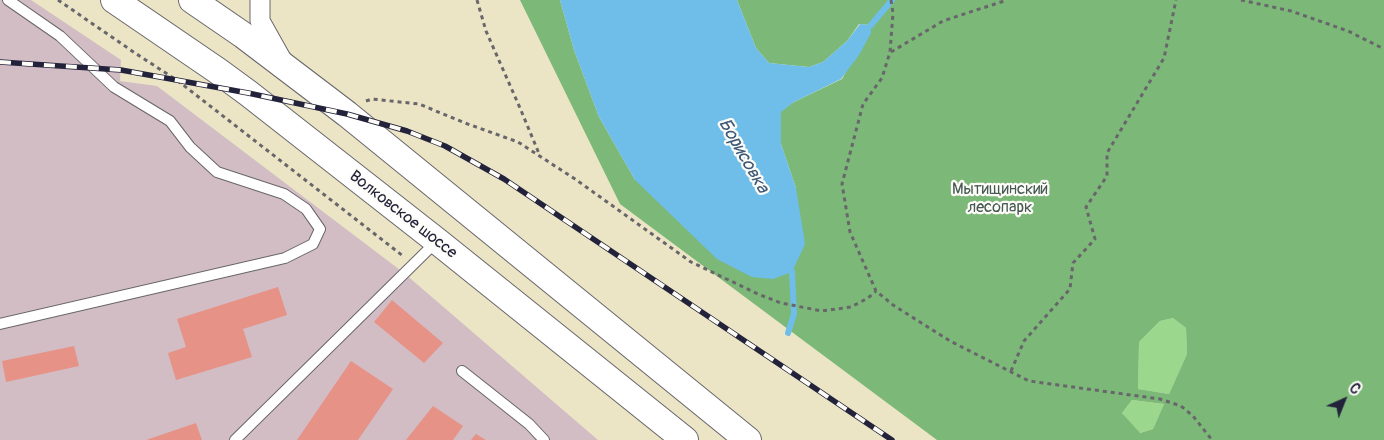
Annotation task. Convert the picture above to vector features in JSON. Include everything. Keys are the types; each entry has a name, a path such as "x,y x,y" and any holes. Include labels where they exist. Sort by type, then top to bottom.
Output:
{"main road":[{"name":"Волковское шоссе","path":"114,0 248,93 437,241 685,440"},
{"path":"192,0 244,35 336,106 748,440"}],"street":[{"path":"260,0 260,21 286,67"}],"lane":[{"path":"0,324 285,258 314,244 320,229 306,208 284,194 217,172 190,147 170,121 114,87 60,36 8,0"},
{"path":"236,440 437,241"},
{"path":"462,371 529,424 544,440"}],"path":[{"path":"58,0 178,81 414,264"},
{"path":"477,0 486,31 540,156"},
{"path":"891,0 893,13 890,52 882,78 863,104 842,184 850,232 876,291 893,305 950,341 1029,381 1160,399 1174,403 1193,416 1212,440"},
{"path":"890,52 943,21 1007,0"},
{"path":"1011,372 1024,342 1070,289 1073,263 1095,239 1086,207 1107,176 1107,153 1164,58 1176,0"},
{"path":"1241,0 1291,11 1348,32 1384,49"},
{"path":"336,106 372,100 420,104 518,142 575,179 691,262 781,303 822,311 850,307 868,298 876,291"}],"shaded area":[{"path":"0,0 31,0 121,60 120,81 157,86 404,273 598,440 0,440"}],"green space":[{"name":"Мытищинский лесопарк","path":"520,0 560,0 574,50 599,117 635,180 796,188 781,144 781,111 794,102 842,79 871,25 859,24 847,41 823,62 809,67 769,63 756,48 737,0 1384,0 1384,440 937,440 620,204","holes":["1173,318 1186,328 1187,354 1169,394 1138,389 1139,342 1160,321","1132,400 1164,404 1153,429 1140,433 1122,413"]},
{"path":"1173,318 1186,328 1187,354 1169,394 1138,389 1139,342 1160,321"},
{"path":"1132,400 1164,404 1153,429 1139,433 1122,413"}],"water":[{"path":"560,0 737,0 756,48 769,63 809,67 823,62 847,41 860,24 871,25 871,33 859,55 841,79 794,102 781,112 781,144 796,188 805,244 792,272 773,279 752,277 717,259 635,180 599,117 574,50"}],"building":[{"path":"278,287 287,315 243,329 252,357 176,380 168,353 186,347 177,319"},
{"path":"392,300 443,343 424,363 374,322"},
{"path":"74,346 79,366 6,382 2,361"},
{"path":"351,361 393,389 358,440 297,440"},
{"path":"433,406 463,426 453,440 406,440"},
{"path":"196,423 202,440 146,440"},
{"path":"476,434 486,440 471,440"}],"waterway":[{"path":"871,25 892,0"},
{"name":"Борисовка","path":"788,333 794,314 792,272 789,266"}],"railway":[{"path":"0,62 121,70 248,93 347,114 407,131 445,146 504,179 892,440"}]}
